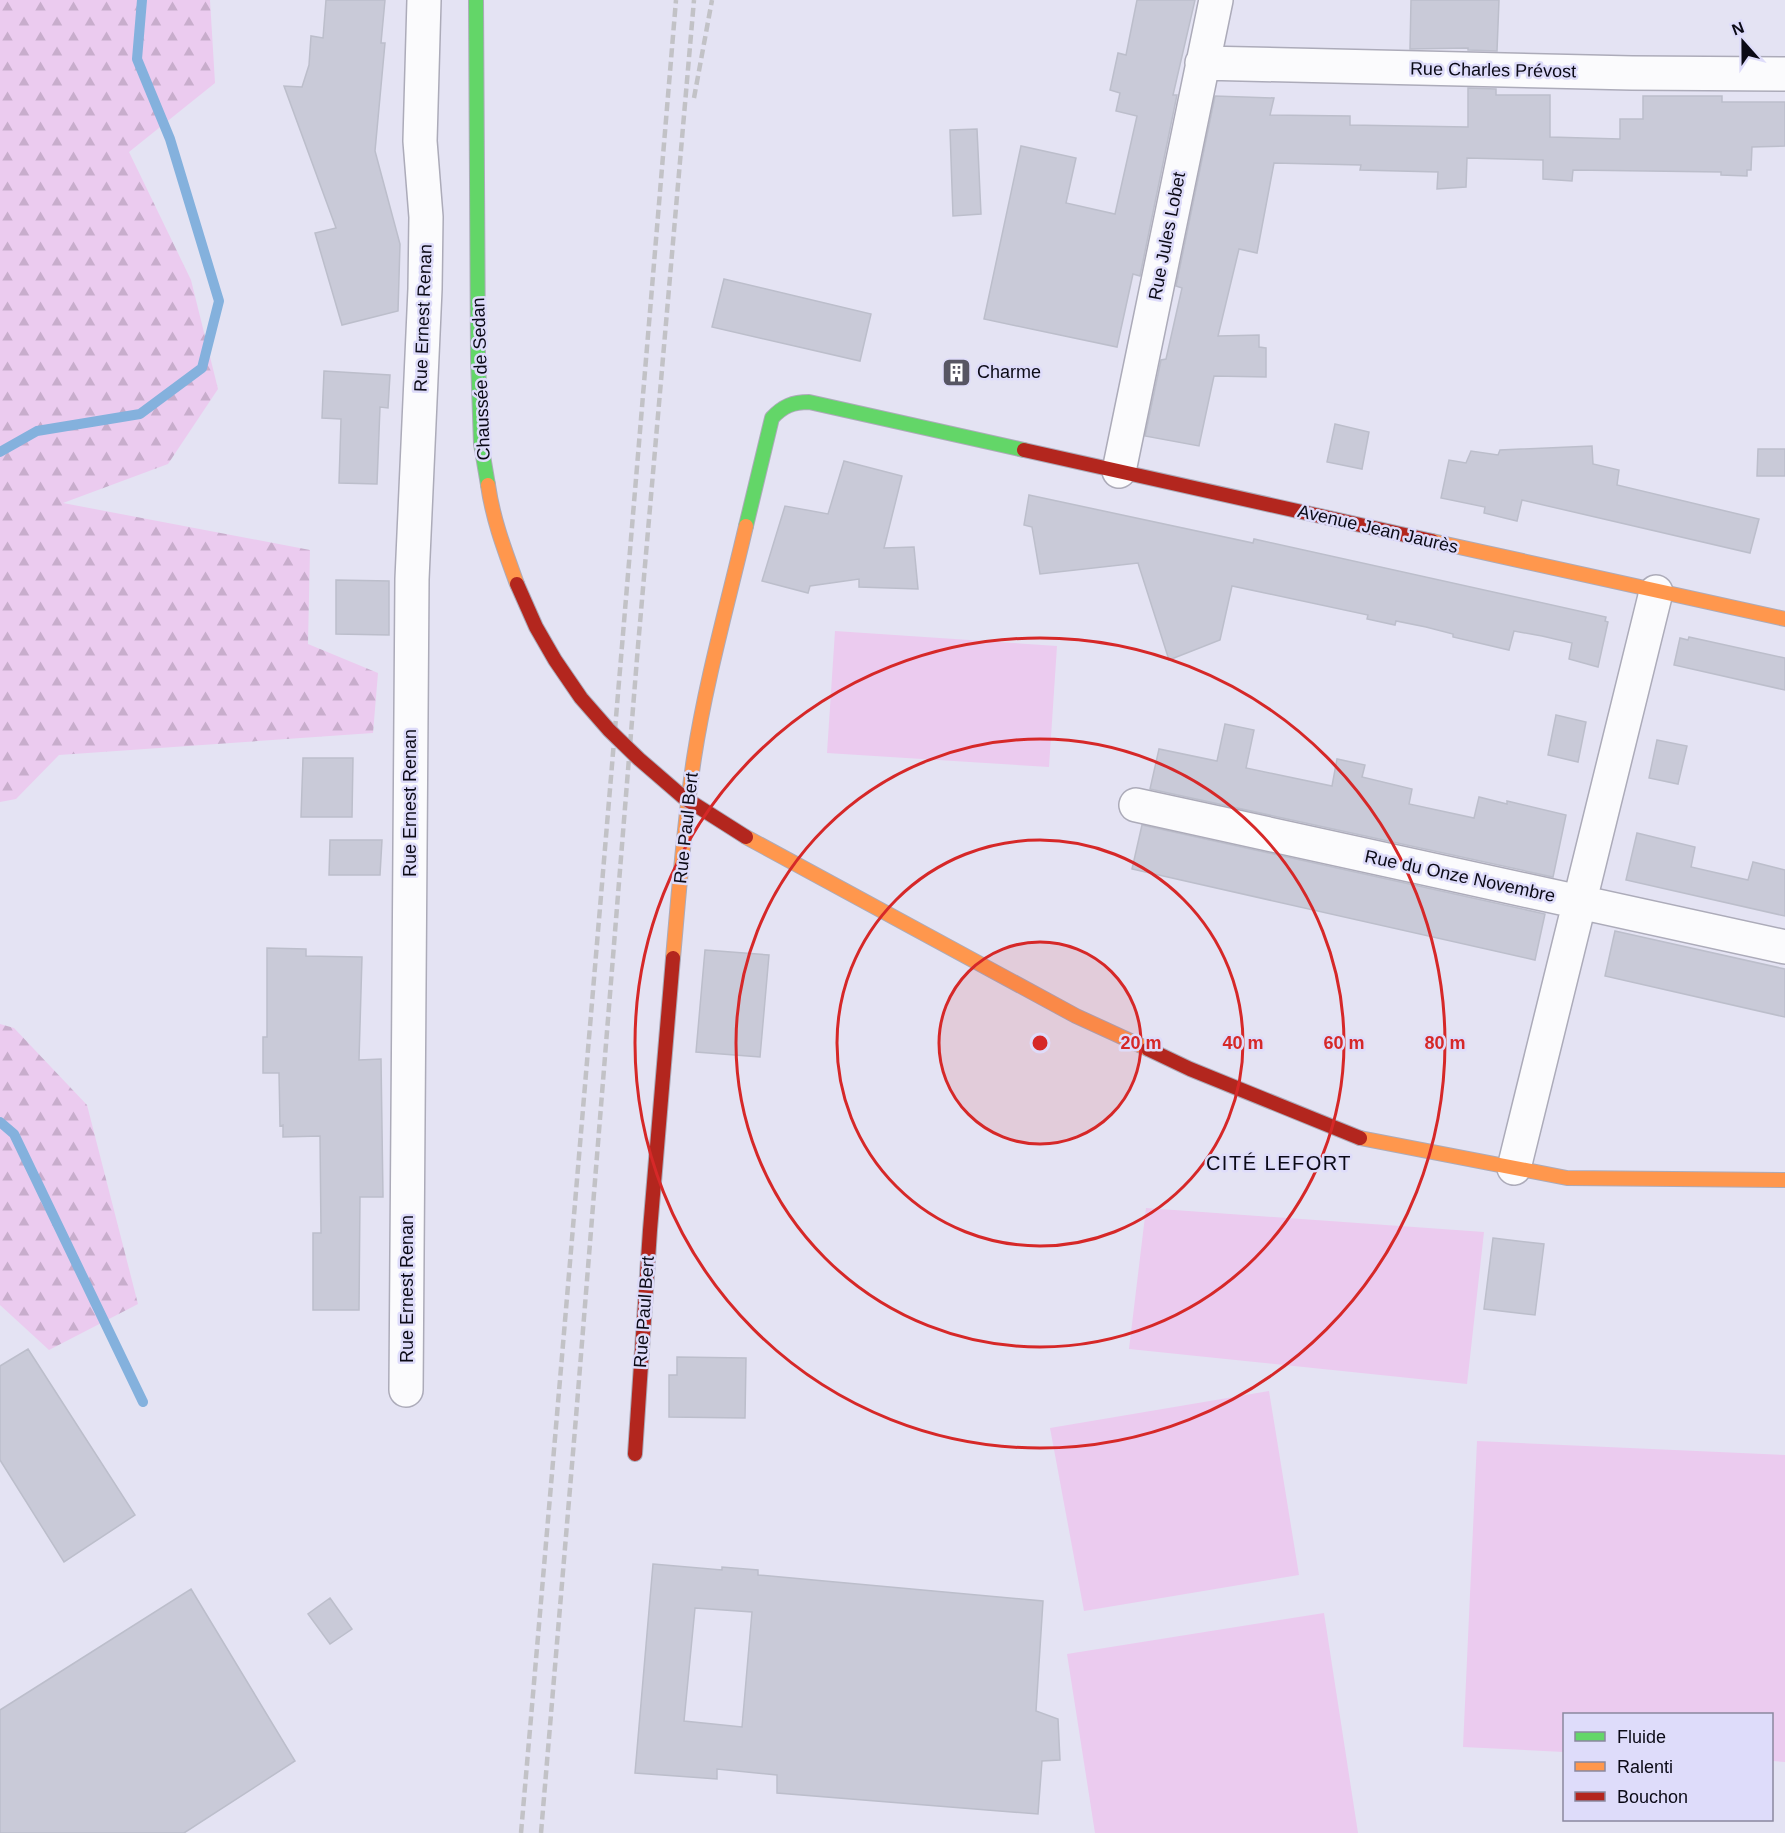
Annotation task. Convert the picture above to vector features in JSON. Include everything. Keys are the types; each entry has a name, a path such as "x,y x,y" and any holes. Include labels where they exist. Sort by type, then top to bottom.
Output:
{"street":[{"name":"Rue Ernest Renan","path":"406,1390 412,579 423,370 426,217 420,141 424,0"},
{"name":"Chaussée de Sedan","path":"476,0 478,358 481,444 492,507 500,539 518,584 536,627 555,660 581,698 639,759 683,797 746,837 1076,1016 1190,1070 1366,1140 1568,1178 1785,1180"},
{"name":"Rue Jules Lobet","path":"1119,471 1216,0"},
{"name":"Rue Charles Prévost","path":"1202,63 1632,73 1785,74"},
{"name":"Rue Paul Bert","path":"635,1454 650,1230 685,824 705,698 772,418 780,408 795,401 810,402 971,437"},
{"name":"Avenue Jean Jaurès","path":"971,437 1785,620"},
{"path":"1514,1168 1656,591"},
{"name":"Rue du Onze Novembre","path":"1136,805 1785,947"}],"green space":[{"path":"0,0 210,0 215,83 129,152 191,280 218,389 168,464 63,503 310,550 308,644 378,673 373,733 59,755 16,799 0,802"},
{"path":"835,631 1057,646 1049,767 827,753"},
{"path":"0,1024 14,1028 87,1105 138,1304 49,1350 0,1305"},
{"path":"1146,1208 1484,1232 1467,1384 1129,1349"},
{"path":"1269,1391 1299,1575 1084,1611 1050,1428"},
{"path":"1477,1441 1785,1455 1785,1762 1773,1761 1773,1713 1563,1713 1563,1752 1463,1747"},
{"path":"1324,1613 1358,1833 1095,1833 1067,1654"}],"building":[{"path":"326,0 385,0 381,43 385,43 375,151 400,244 398,311 342,325 315,233 336,228 284,86 302,87 309,65 311,36 323,38"},
{"path":"1137,0 1195,0 1173,95 1177,95 1140,276 1133,274 1117,347 984,319 1021,146 1076,158 1066,203 1115,214 1137,116 1116,111 1120,93 1110,90 1118,53 1126,55"},
{"path":"1411,0 1499,0 1497,51 1468,50 1468,48 1410,49"},
{"path":"1468,88 1496,89 1496,95 1550,95 1550,137 1620,139 1620,119 1643,119 1643,96 1722,96 1722,102 1785,102 1785,146 1752,147 1751,170 1747,170 1747,176 1721,175 1721,172 1573,170 1572,181 1543,179 1543,160 1467,158 1466,187 1437,189 1438,172 1360,170 1361,165 1274,163 1257,253 1239,249 1218,336 1259,335 1259,347 1266,348 1266,377 1214,376 1199,446 1145,436 1161,360 1166,359 1182,288 1176,286 1215,96 1274,98 1270,115 1350,116 1350,125 1468,127"},
{"path":"977,129 981,214 953,216 950,130"},
{"path":"724,279 871,314 860,361 712,327"},
{"path":"324,371 390,375 388,408 380,407 377,484 339,483 341,419 322,418"},
{"path":"1335,424 1369,432 1362,469 1327,462"},
{"path":"1592,446 1593,464 1619,470 1617,485 1759,519 1750,553 1522,500 1517,521 1484,513 1485,507 1441,498 1449,460 1466,463 1471,451 1498,455 1500,450"},
{"path":"1758,449 1785,449 1785,476 1757,476"},
{"path":"844,461 902,476 884,548 914,547 918,589 859,587 859,579 810,586 808,593 762,581 785,506 828,514"},
{"path":"1029,495 1253,543 1254,539 1606,617 1605,621 1608,622 1598,667 1569,659 1572,643 1542,636 1514,631 1509,650 1453,637 1453,634 1426,627 1396,621 1395,625 1367,619 1368,615 1232,586 1220,640 1169,660 1138,563 1040,574 1032,527 1024,525"},
{"path":"336,580 389,581 389,635 336,634"},
{"path":"1689,637 1785,658 1785,690 1674,665 1680,638 1688,640"},
{"path":"1556,715 1586,722 1578,762 1548,755"},
{"path":"1225,724 1254,730 1246,768 1332,786 1337,759 1365,765 1362,777 1412,789 1409,804 1474,818 1479,797 1566,815 1553,877 1150,789 1159,749 1217,761"},
{"path":"1657,740 1687,746 1678,784 1649,778"},
{"path":"303,758 353,758 352,817 301,817"},
{"path":"1142,825 1545,914 1535,960 1132,869"},
{"path":"1637,833 1695,847 1691,867 1748,880 1753,862 1785,870 1785,916 1626,880"},
{"path":"330,840 382,840 380,875 329,875"},
{"path":"1615,931 1785,969 1785,1017 1605,976"},
{"path":"267,948 306,949 306,956 362,957 359,1060 381,1059 383,1197 360,1197 359,1310 313,1310 313,1233 321,1233 320,1136 283,1137 283,1125 280,1126 279,1073 263,1073 263,1037 267,1037"},
{"path":"705,950 769,955 760,1057 696,1052"},
{"path":"1493,1238 1544,1244 1535,1315 1484,1309"},
{"path":"28,1349 135,1515 64,1562 0,1460 0,1366"},
{"path":"677,1357 746,1358 745,1418 669,1417 669,1375 677,1375"},
{"path":"653,1564 722,1570 722,1567 758,1570 758,1575 1043,1601 1036,1711 1058,1719 1060,1760 1042,1761 1038,1814 777,1793 777,1775 717,1769 717,1779 635,1773","holes":["695,1608 752,1612 742,1727 684,1721"]},
{"path":"191,1589 295,1761 184,1833 0,1833 0,1710"},
{"path":"330,1598 352,1629 330,1644 308,1614"}],"waterway":[{"path":"0,452 37,431 140,414 202,368 219,301 170,139 137,59 142,0"},
{"path":"0,1122 14,1134 143,1402"}],"railway":[{"path":"521,1833 676,0"},
{"path":"541,1833 638,646 694,0"},
{"path":"694,98 712,0"}],"traffic: fast":[{"path":"476,0 478,358 481,444 488,485"},
{"path":"746,526 772,418 780,410 793,404 809,402 1024,450"}],"traffic: slow":[{"path":"488,485 496,523 517,584"},
{"path":"673,958 694,758 711,671 746,526"},
{"path":"1432,541 1785,619"},
{"path":"746,837 1076,1016 1148,1049"},
{"path":"1360,1138 1567,1178 1785,1180"}],"traffic: jam":[{"path":"1024,450 1432,541"},
{"path":"517,584 536,627 555,660 581,698 609,730 683,797 746,837"},
{"path":"635,1454 650,1230 673,958"},
{"path":"1148,1049 1190,1069 1360,1138"}],"place":[{"name":"Charme","path":"956,372"}],"district":[{"name":"CITÉ LEFORT","path":"1279,1163"}]}
